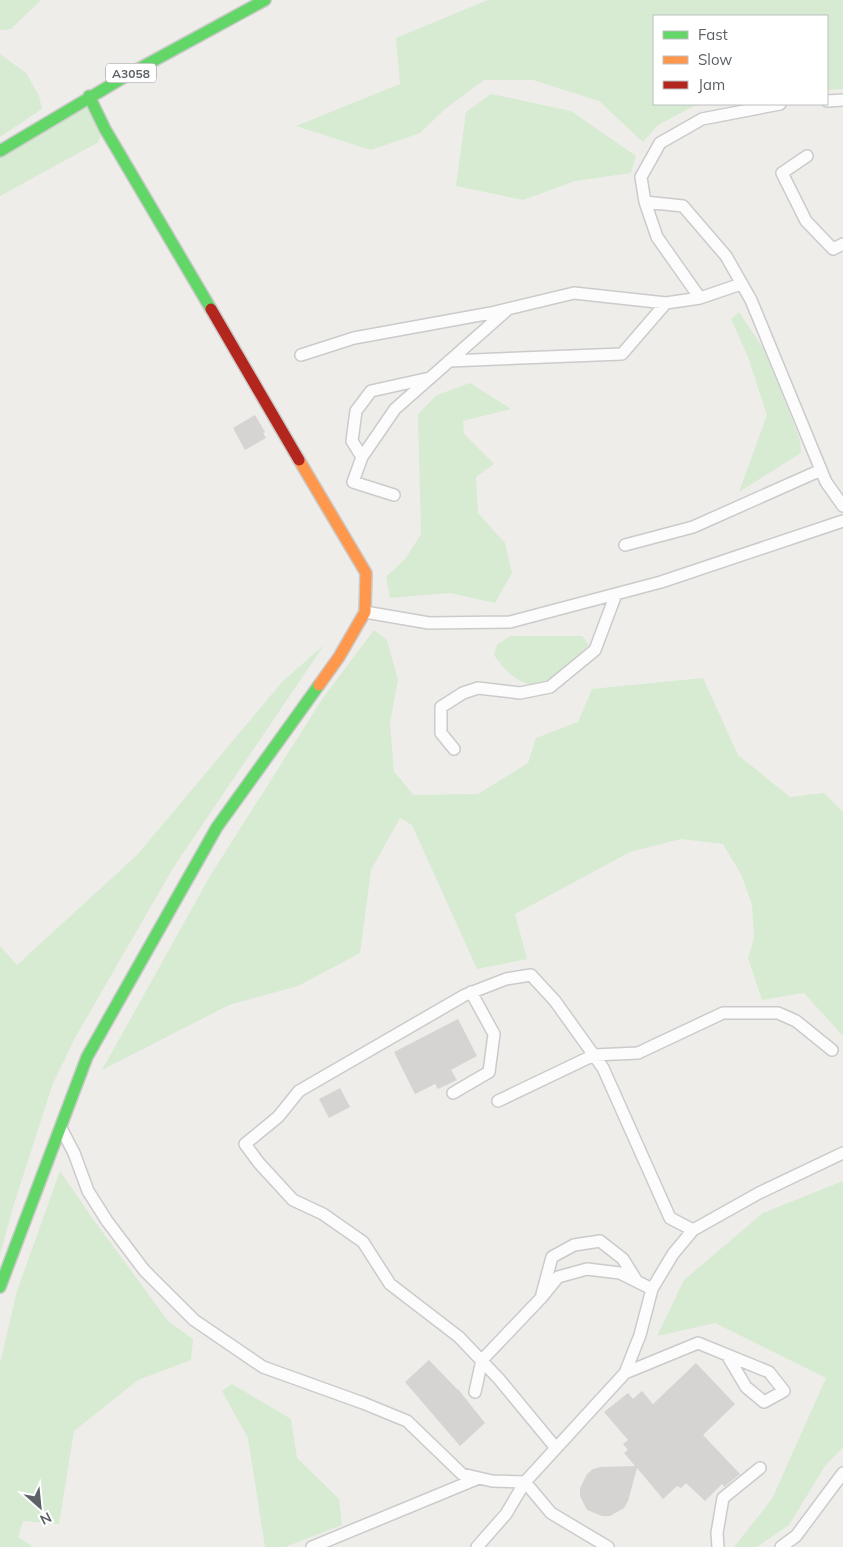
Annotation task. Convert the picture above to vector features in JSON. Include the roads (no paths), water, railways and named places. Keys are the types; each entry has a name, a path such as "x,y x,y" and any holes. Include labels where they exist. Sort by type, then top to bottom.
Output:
{"street":[{"name":"A3058","path":"0,151 89,96 193,37 264,0"},
{"path":"0,1285 87,1057 217,828 339,657 365,612 366,573 105,129 89,96"}],"lane":[{"path":"828,101 843,100"},
{"path":"700,298 657,237 645,202 641,177 660,143 702,119 775,105"},
{"path":"807,156 782,173 806,221 833,250 843,244"},
{"path":"645,202 683,206 726,256 751,300 820,470 843,506"},
{"path":"301,355 354,338 508,309 574,293 666,303 700,298 741,284"},
{"path":"449,361 622,354 666,303"},
{"path":"394,495 353,482 362,457 395,409 508,309"},
{"path":"362,457 352,441 353,431 356,411 371,391 430,378"},
{"path":"625,545 693,527 820,470"},
{"path":"365,612 429,623 510,622 661,582 843,521"},
{"path":"454,749 441,733 442,707 463,693 478,688 520,693 550,687 596,650 616,594"},
{"path":"556,1448 499,1379 459,1337 390,1284 363,1242 323,1214 294,1200 259,1163 245,1144 278,1116 299,1091 471,992 506,979 531,975 555,1002 603,1068 670,1218 693,1230"},
{"path":"453,1093 489,1072 494,1034 471,992"},
{"path":"498,1101 594,1055 638,1053 723,1013 778,1013 796,1021 832,1050"},
{"path":"60,1126 74,1153 88,1191 107,1221 144,1270 194,1320 263,1366 407,1421 462,1474 492,1481 525,1482 551,1513 608,1547"},
{"path":"477,1547 506,1514 525,1482 556,1448 563,1443 625,1373 640,1335 652,1289 673,1254 693,1230 759,1193 843,1154"},
{"path":"541,1298 552,1257 574,1245 600,1241 622,1259 637,1282"},
{"path":"475,1392 482,1360 541,1298 558,1277 586,1269 620,1273 652,1289"},
{"path":"625,1373 698,1343 769,1372 784,1391 764,1402 746,1387 727,1355"},
{"path":"718,1547 716,1533 723,1498 760,1468"},
{"path":"781,1547 796,1536 843,1473"},
{"path":"312,1547 479,1478"}]}
